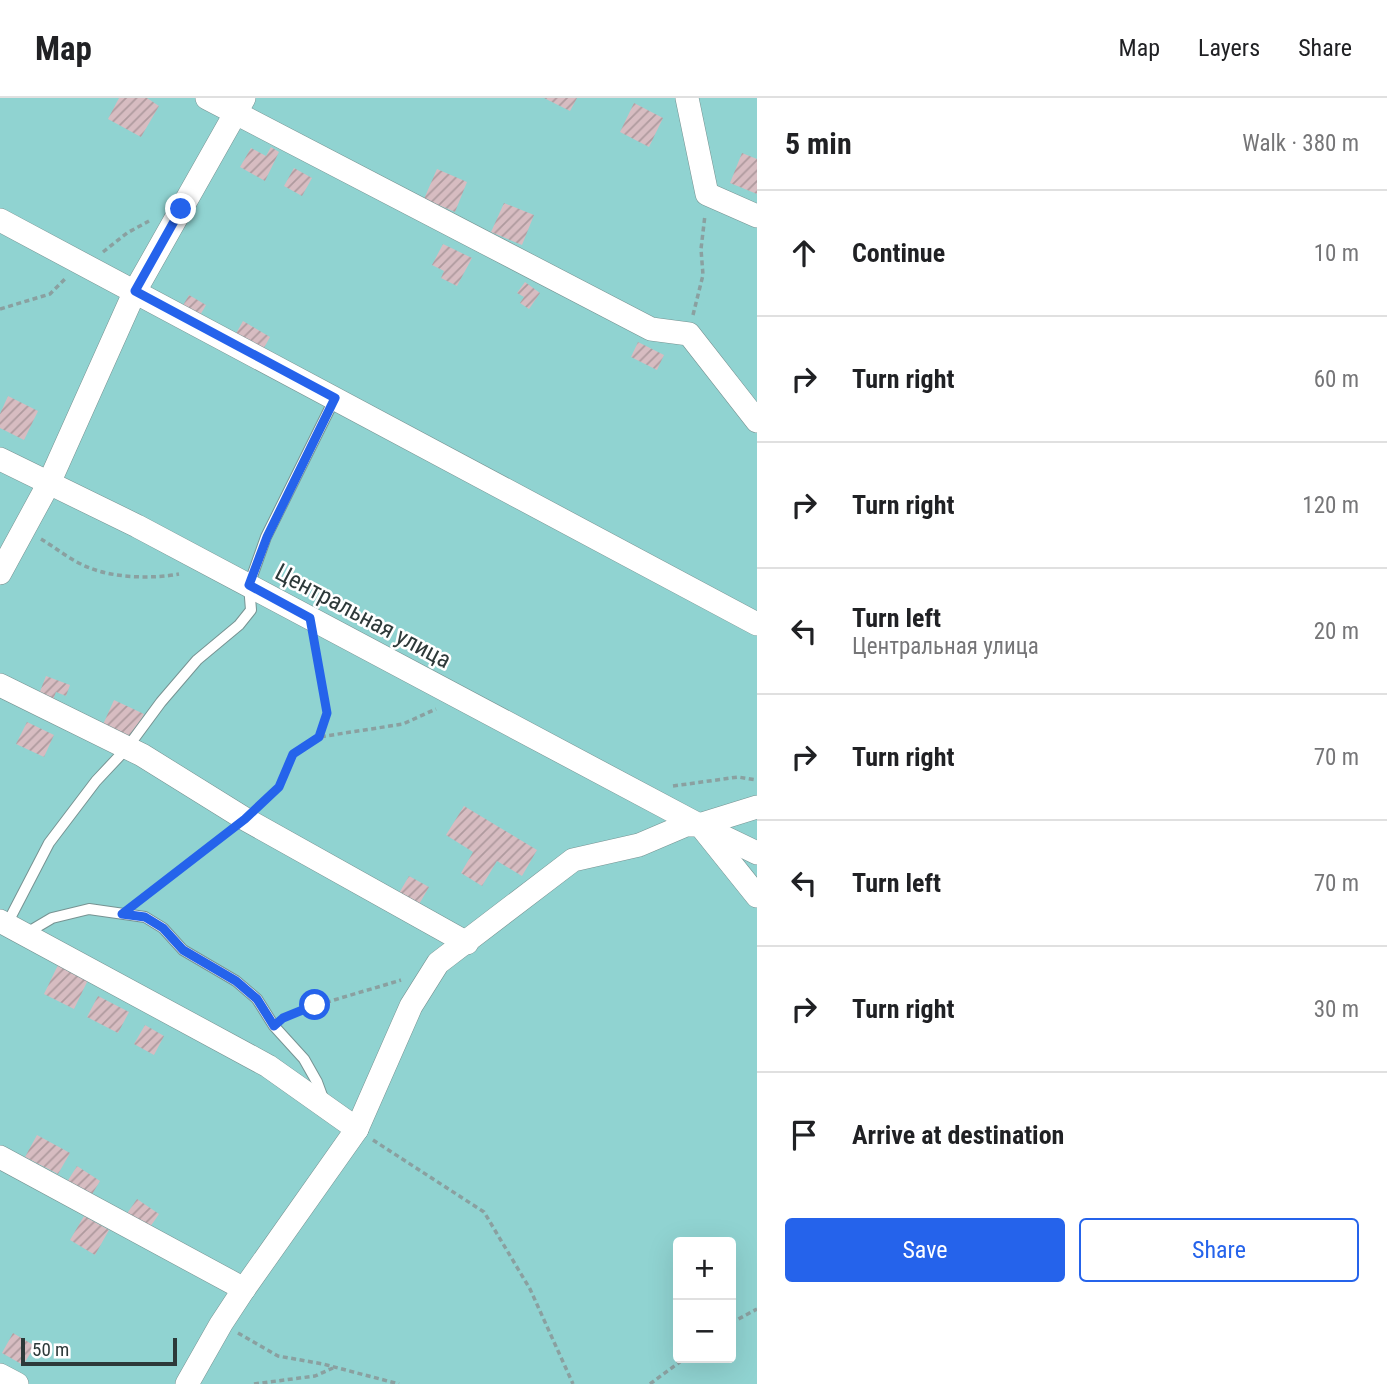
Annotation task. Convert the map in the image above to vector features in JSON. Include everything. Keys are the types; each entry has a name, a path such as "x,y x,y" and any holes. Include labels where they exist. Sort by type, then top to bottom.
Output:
{"street":[{"path":"207,98 240,105 651,329 689,334 757,421"},
{"path":"687,98 707,194 757,216"},
{"path":"0,573 49,483 135,291 240,105"},
{"path":"0,220 757,624"},
{"name":"Центральная улица","path":"0,459 215,567 699,825 757,853"},
{"path":"0,685 127,748 245,819 467,943"},
{"path":"187,1384 244,1289 356,1129 411,1006 438,963 573,860 639,845 686,825 699,825 757,807"},
{"path":"699,825 757,896"},
{"path":"10,926 268,1066 356,1129"},
{"path":"0,1157 244,1289"},
{"path":"0,1375 17,1384"}],"lane":[{"path":"10,926 49,843 197,660 239,625 251,610 249,585 267,537 335,398"},
{"path":"10,926 89,909 145,917 163,928 183,950 236,981 257,999 274,1026 304,1059 317,1082 326,1107"}],"path":[{"path":"689,334 702,275 701,249 707,194"},
{"path":"0,309 50,294 82,263 97,258 127,233 181,209"},
{"path":"24,529 89,568 125,575 165,577 215,567"},
{"path":"310,618 327,713 319,737"},
{"path":"122,914 245,819 279,787 293,754 319,737 403,724 461,698"},
{"path":"671,786 738,777 757,780"},
{"path":"274,1026 283,1018 315,1005 341,1000 406,978"},
{"path":"356,1129 484,1212 530,1289 575,1384"},
{"path":"736,1320 757,1309"},
{"path":"221,1324 278,1356 335,1367 399,1384"},
{"path":"650,1384 678,1363"},
{"path":"254,1384 315,1376 335,1367"}],"shaded area":[{"path":"0,98 757,98 757,1384 0,1384"}],"building":[{"path":"119,98 147,98 159,106 141,137 108,119"},
{"path":"544,98 577,98 570,111"},
{"path":"634,103 663,118 649,147 620,132"},
{"path":"271,147 279,152 265,181 240,167 251,148 266,156"},
{"path":"742,153 757,159 757,194 730,183"},
{"path":"294,168 312,178 302,196 284,186"},
{"path":"437,169 467,182 455,212 424,199"},
{"path":"504,203 534,215 522,245 491,232"},
{"path":"443,244 472,258 457,286 441,278 444,271 432,265"},
{"path":"525,282 540,293 529,309 520,303 524,297 517,293"},
{"path":"189,295 206,305 199,317 182,307"},
{"path":"243,321 270,337 260,355 233,339"},
{"path":"638,342 664,355 657,370 631,357"},
{"path":"8,396 38,411 24,440 0,428 0,414"},
{"path":"46,676 70,685 66,696 56,692 53,700 39,694"},
{"path":"114,700 144,714 130,743 101,729"},
{"path":"27,722 54,735 44,757 16,744"},
{"path":"464,806 537,850 522,876 497,861 482,886 461,873 473,852 446,835"},
{"path":"409,876 429,887 418,906 398,895"},
{"path":"58,965 88,980 74,1009 44,994"},
{"path":"98,996 129,1012 118,1033 87,1017"},
{"path":"145,1025 164,1036 154,1055 134,1044"},
{"path":"37,1135 70,1153 58,1174 25,1157"},
{"path":"77,1166 100,1181 91,1196 67,1182"},
{"path":"137,1199 159,1214 148,1230 126,1215"},
{"path":"84,1216 109,1230 95,1255 70,1240"},
{"path":"13,1333 35,1346 23,1365 2,1353"}],"route":[{"path":"181,209 135,291 335,398 267,537 249,585 310,618 327,713 319,737 293,754 279,787 245,819 122,914 145,917 163,928 183,950 236,981 257,999 274,1026 283,1018 315,1005"}]}
